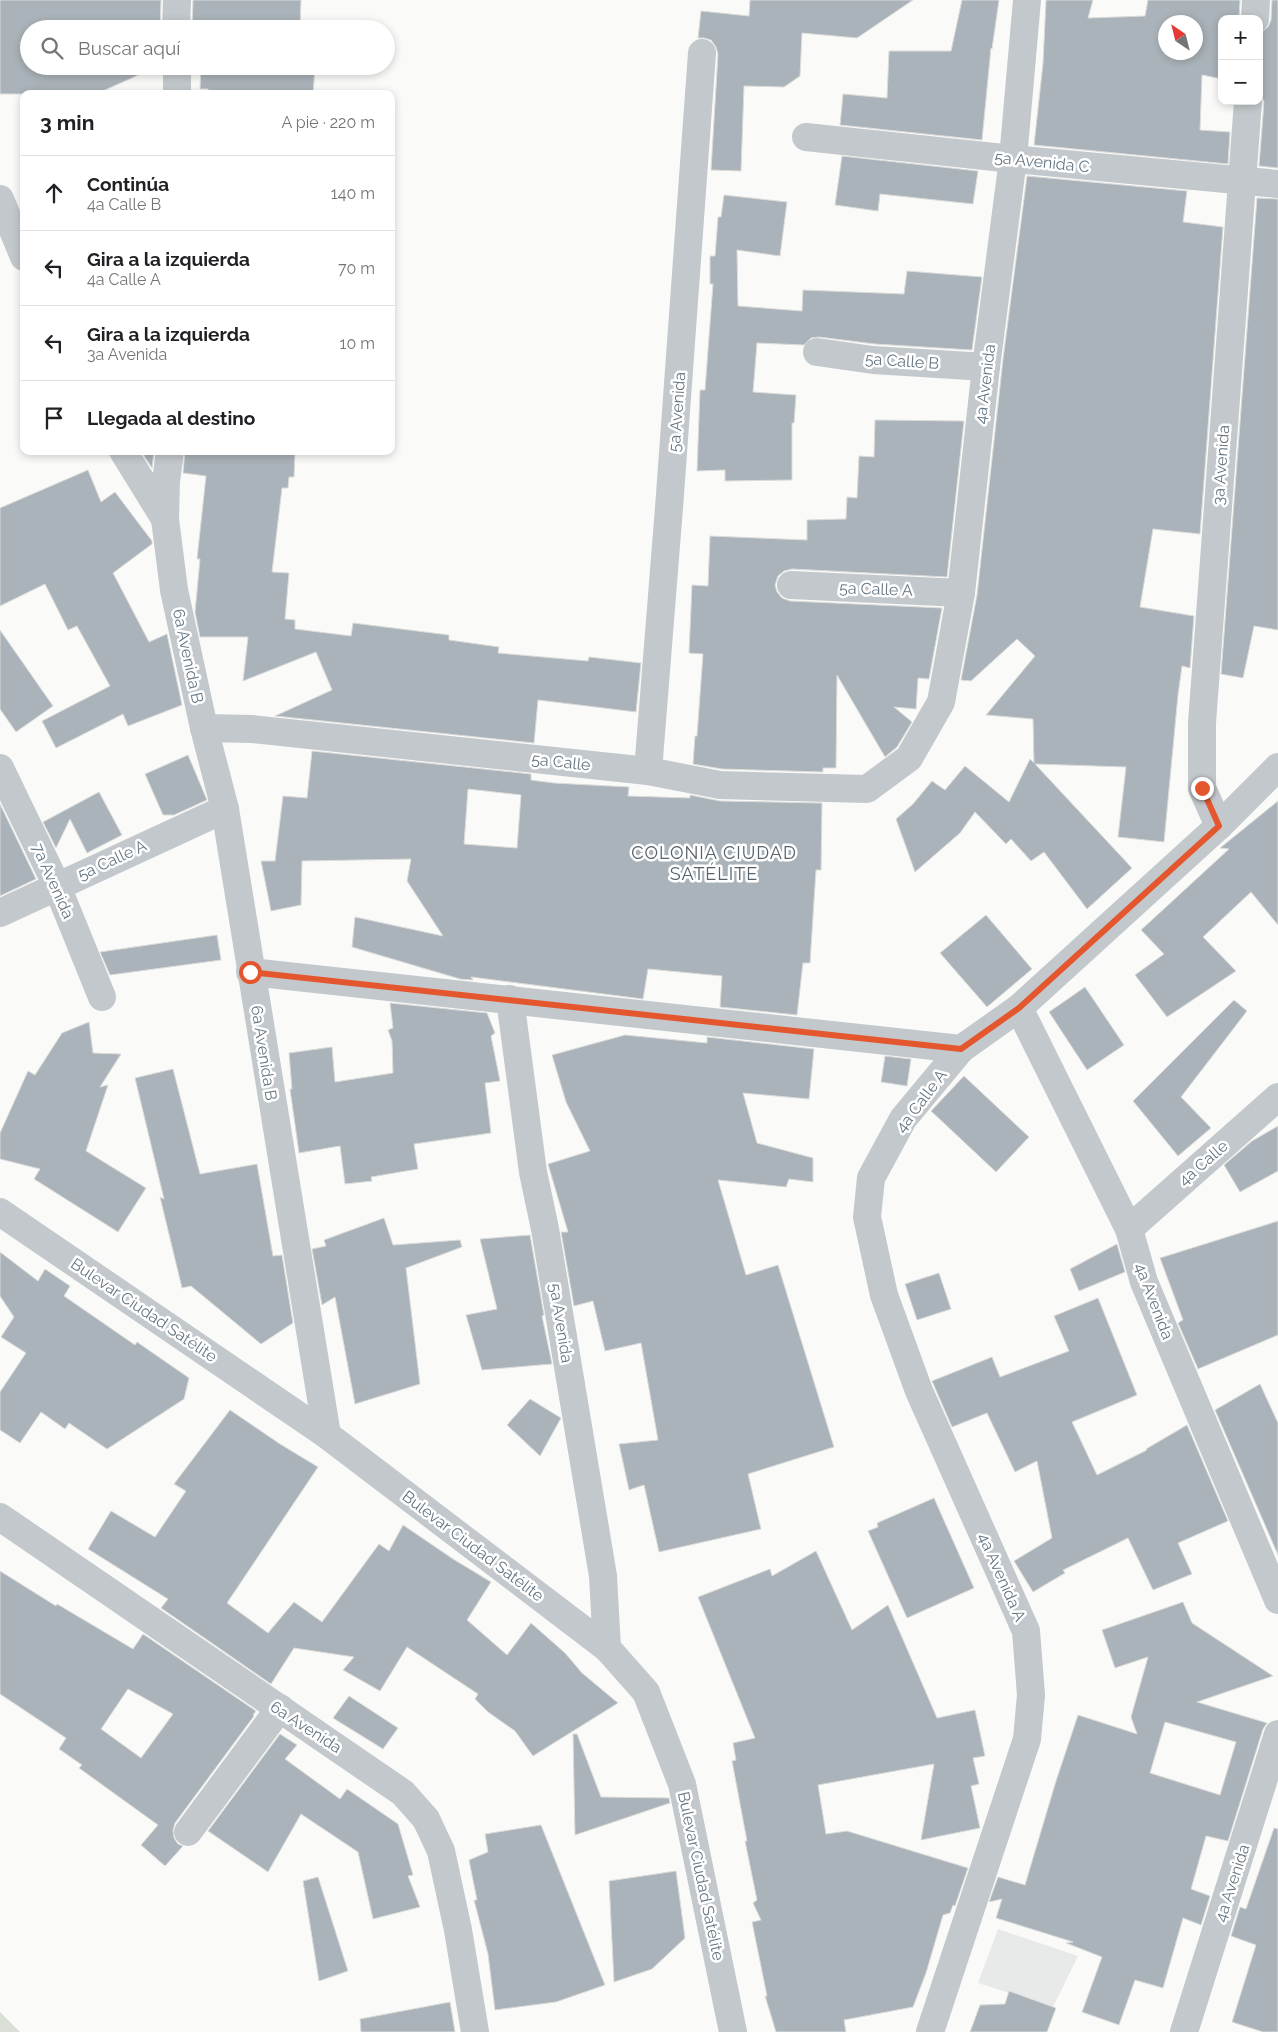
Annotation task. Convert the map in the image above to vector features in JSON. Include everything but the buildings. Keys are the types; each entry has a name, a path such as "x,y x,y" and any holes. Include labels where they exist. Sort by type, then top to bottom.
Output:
{"street":[{"name":"4a Avenida","path":"908,758 940,702 961,592 1012,159 1026,0"},
{"path":"1255,15 1256,0"},
{"name":"5a Avenida","path":"648,771 670,508 702,54"},
{"path":"176,75 177,90"},
{"name":"3a Avenida","path":"1219,826 1202,788 1202,724 1248,105"},
{"name":"5a Avenida C","path":"806,136 1012,159 1278,184"},
{"path":"0,199 20,247"},
{"name":"5a Calle B","path":"817,352 873,360 986,367"},
{"path":"125,455 165,519"},
{"path":"165,519 166,481 169,455"},
{"name":"6a Avenida B","path":"165,519 174,590 204,728 225,809 250,972 327,1435"},
{"name":"5a Calle A","path":"791,585 961,592"},
{"name":"5a Calle","path":"204,728 252,730 648,771 720,785 867,789 908,758"},
{"name":"4a Calle A","path":"867,1217 871,1178 904,1119 961,1049 1019,1008 1219,826 1278,767"},
{"name":"7a Avenida","path":"0,768 57,886 102,997"},
{"name":"5a Calle A","path":"0,913 225,809"},
{"path":"250,972 961,1049"},
{"name":"5a Avenida","path":"510,1000 533,1172 545,1229 603,1576 607,1648"},
{"name":"4a Avenida","path":"1019,1008 1129,1229 1144,1282 1278,1600"},
{"name":"4a Calle","path":"1129,1229 1278,1097"},
{"name":"Bulevar Ciudad Satélite","path":"0,1212 327,1435 607,1648 646,1692 682,1784 733,2032"},
{"name":"4a Avenida A","path":"867,1217 884,1295 919,1391 1026,1631 1032,1695 1027,1739 930,2032"},
{"name":"6a Avenida","path":"0,1516 265,1700 280,1708 403,1793 426,1819 440,1851 458,1930 475,2032"},
{"path":"188,1832 280,1708"},
{"name":"4a Avenida","path":"1184,2032 1278,1734"}],"shaded area":[{"path":"998,1929 1078,1956 1053,2007 978,1983"},
{"path":"0,2012 20,2032 0,2032"}],"district":[{"name":"COLONIA CIUDAD SATÉLITE","path":"714,862"}],"route":[{"path":"250,972 961,1049 1019,1008 1219,826 1202,788"}]}
